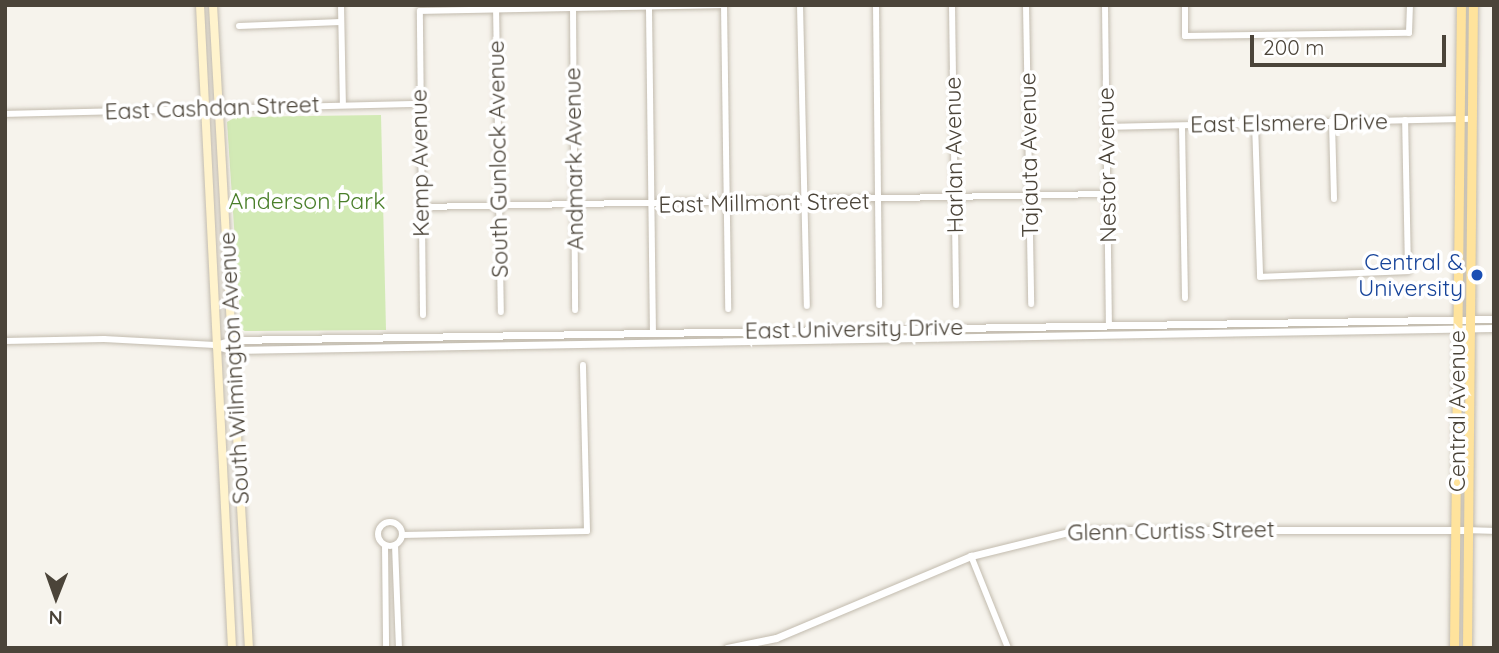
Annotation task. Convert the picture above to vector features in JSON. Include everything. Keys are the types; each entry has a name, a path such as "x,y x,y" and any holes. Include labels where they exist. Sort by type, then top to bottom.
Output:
{"main road":[{"name":"South Wilmington Avenue","path":"200,5 232,648"},
{"name":"South Wilmington Avenue","path":"213,5 249,648"},
{"name":"Central Avenue","path":"1454,648 1461,5"},
{"name":"Central Avenue","path":"1466,648 1474,5"},
{"path":"1456,446 1469,446"}],"street":[{"path":"341,5 343,105"},
{"path":"496,8 649,9 724,5 728,309"},
{"path":"800,5 807,306"},
{"path":"876,5 880,306"},
{"name":"Harlan Avenue","path":"952,5 956,305"},
{"name":"Tajauta Avenue","path":"1026,5 1031,304"},
{"name":"Nestor Avenue","path":"1105,5 1109,324"},
{"path":"1185,5 1185,36 1409,33 1410,5"},
{"name":"Kemp Avenue","path":"423,315 420,11 496,8"},
{"name":"South Gunlock Avenue","path":"496,8 501,312"},
{"name":"Andmark Avenue","path":"573,8 576,310"},
{"path":"649,9 652,338"},
{"path":"239,26 341,22"},
{"name":"East Cashdan Street","path":"5,114 419,104"},
{"name":"East Elsmere Drive","path":"1107,127 1471,119"},
{"path":"1255,123 1260,277 1408,271 1405,120"},
{"path":"1332,122 1334,199"},
{"path":"1182,126 1185,298"},
{"name":"East Millmont Street","path":"421,207 649,205 1107,194"},
{"name":"East University Drive","path":"1470,324 1494,319"},
{"path":"1109,324 1109,334"},
{"name":"East University Drive","path":"5,341 104,338 215,345 233,350 1109,324 1470,324 1494,328"},
{"name":"East University Drive","path":"215,345 232,340 1109,334 1457,324"},
{"path":"402,534 587,531 583,365"},
{"path":"386,648 386,545 378,534 382,526 395,523 402,534"},
{"name":"Glenn Curtiss Street","path":"727,648 776,638 907,578 971,556 1055,533 1104,528 1468,530"},
{"path":"1468,530 1494,531"},
{"path":"398,648 395,545 402,534"},
{"path":"386,545 395,545"},
{"path":"971,556 1008,648"},
{"path":"776,638 779,648"}],"green space":[{"name":"Anderson Park","path":"381,115 386,330 241,331 227,122 236,117"}],"place":[{"name":"Central & University","path":"1477,275"}]}
